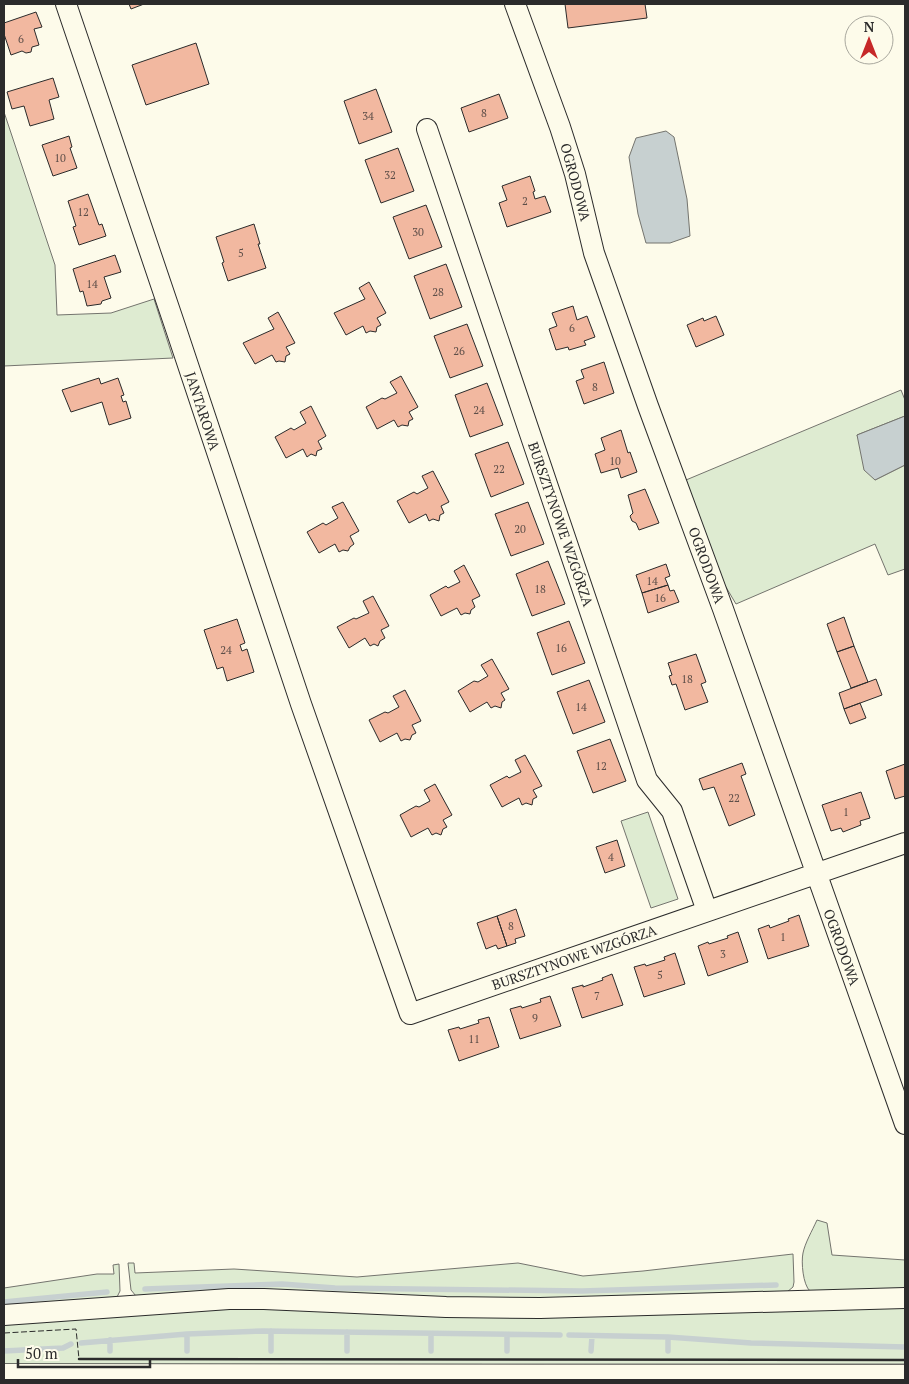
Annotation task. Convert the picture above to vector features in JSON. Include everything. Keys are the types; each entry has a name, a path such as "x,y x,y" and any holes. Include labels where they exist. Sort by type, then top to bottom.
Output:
{"highway":[{"path":"4,1378 905,1379"}],"street":[{"name":"JANTAROWA","path":"66,4 301,704 410,1014 441,1003"},
{"name":"OGRODOWA","path":"515,4 575,174 594,253 723,609 905,1124"},
{"name":"BURSZTYNOWE WZGÓRZA","path":"427,129 647,780 672,811 707,911"},
{"name":"BURSZTYNOWE WZGÓRZA","path":"441,1003 905,843"},
{"path":"4,1315 229,1299 446,1307 540,1308 905,1298"}],"green space":[{"path":"4,112 55,265 57,315 111,313 154,299 173,358 4,366"},
{"path":"901,390 905,400 905,416 857,435 875,480 905,465 905,569 888,575 875,544 736,604 720,577 686,480"},
{"path":"648,812 678,899 651,908 621,821"},
{"path":"817,1220 827,1223 832,1255 905,1260 905,1290 810,1291 804,1279 802,1257 805,1245"},
{"path":"793,1254 794,1282 793,1287 787,1292 582,1300 136,1296 131,1290 128,1263 134,1263 135,1273 234,1269 357,1277 518,1263 583,1276"},
{"path":"119,1264 120,1291 117,1297 4,1308 4,1288 97,1274 114,1274 113,1265"},
{"path":"905,1305 905,1364 4,1364 4,1323 182,1309"}],"shaded area":[{"path":"666,131 674,137 687,199 690,236 670,243 646,243 638,214 629,157 636,138"},
{"path":"905,416 905,465 875,480 864,470 857,435"}],"building":[{"path":"129,4 144,4 131,9"},
{"path":"565,4 645,4 647,18 568,28"},
{"path":"36,12 42,27 34,29 39,45 32,47 31,52 26,53 22,51 11,55 4,34 4,23"},
{"path":"196,43 209,84 146,105 132,65"},
{"path":"53,78 59,97 49,100 54,119 30,126 24,106 12,109 7,92"},
{"path":"376,89 392,132 359,144 344,101"},
{"path":"499,94 508,118 469,132 461,108"},
{"path":"69,136 72,147 70,148 77,168 53,176 42,145"},
{"path":"398,148 414,191 381,203 365,160"},
{"path":"530,176 535,191 533,192 535,199 545,196 551,212 507,227 499,203 507,200 502,186"},
{"path":"88,194 99,225 102,224 106,236 79,245 73,227 76,226 68,201"},
{"path":"426,205 442,247 409,259 393,217"},
{"path":"254,224 266,268 228,281 216,237"},
{"path":"115,255 121,272 104,277 111,298 102,301 101,304 87,306 83,291 80,292 73,269"},
{"path":"446,264 462,307 430,319 414,276"},
{"path":"369,282 386,313 377,318 381,325 377,327 376,332 370,331 366,333 363,326 346,335 334,313 365,299 359,288"},
{"path":"573,306 577,320 587,316 595,337 584,341 586,345 569,350 568,347 556,350 549,329 557,326 552,313"},
{"path":"278,312 295,343 286,347 290,354 286,356 285,362 276,362 272,355 255,364 243,343 274,329 268,318"},
{"path":"716,316 724,335 696,347 687,325 703,318 704,321"},
{"path":"467,324 483,366 450,378 434,336"},
{"path":"604,362 614,393 584,404 576,381 584,378 581,370"},
{"path":"401,376 418,407 409,412 413,419 409,421 408,426 402,425 398,427 394,420 377,429 366,407 382,398 385,399 397,393 390,382"},
{"path":"99,378 101,384 118,378 124,395 121,396 123,402 126,401 131,418 109,425 102,402 71,412 62,390"},
{"path":"487,383 503,425 470,437 455,395"},
{"path":"311,406 326,436 318,441 322,449 317,451 316,456 311,454 307,457 303,449 286,458 275,437 291,428 294,430 306,423 300,412"},
{"path":"621,430 628,453 630,452 637,472 621,478 618,468 601,473 595,454 605,450 601,438"},
{"path":"508,442 524,484 491,497 475,454"},
{"path":"433,471 449,502 441,506 444,513 440,515 439,521 433,519 429,521 426,514 409,523 397,501 414,492 417,494 428,488 422,476"},
{"path":"645,489 659,523 639,530 630,516 633,513 628,495"},
{"path":"343,502 359,531 350,536 354,544 348,551 343,550 339,552 335,544 319,553 307,532 323,523 326,525 338,518 332,507"},
{"path":"528,502 544,544 511,556 495,514"},
{"path":"548,561 565,604 532,616 516,574"},
{"path":"666,564 670,576 665,578 668,585 642,593 636,575"},
{"path":"464,565 480,596 472,600 475,607 471,610 470,614 465,613 461,615 457,608 441,616 430,595 446,586 448,588 460,582 454,571"},
{"path":"668,585 670,591 674,590 679,602 648,613 642,593"},
{"path":"373,596 389,626 381,630 385,638 380,641 378,646 374,644 370,646 365,638 349,648 337,627 369,613 363,601"},
{"path":"844,617 854,646 837,652 827,624"},
{"path":"237,619 245,643 240,645 242,651 247,649 254,672 227,681 223,667 217,669 204,630"},
{"path":"569,621 585,663 552,675 537,633"},
{"path":"854,646 868,682 851,688 837,652"},
{"path":"696,654 706,682 701,684 708,702 685,710 676,684 672,685 669,676 672,675 668,663"},
{"path":"492,659 509,689 501,693 505,700 502,702 501,708 495,706 491,708 487,702 470,712 458,691 474,681 478,682 488,676 481,665"},
{"path":"876,679 882,695 844,709 839,693"},
{"path":"589,680 605,722 573,734 557,692"},
{"path":"405,690 421,721 412,725 416,733 412,735 410,740 405,739 401,741 397,733 380,742 369,720 399,707 393,696"},
{"path":"860,703 866,718 850,724 844,709"},
{"path":"610,739 626,781 593,793 577,751"},
{"path":"525,755 542,786 533,790 537,797 533,799 532,805 526,803 522,805 519,798 502,807 490,785 507,776 509,778 521,772 515,760"},
{"path":"742,763 746,774 741,776 755,815 729,826 714,787 703,790 699,779"},
{"path":"905,764 905,796 895,799 886,771"},
{"path":"435,784 452,815 443,820 447,827 443,829 441,835 436,833 432,835 428,828 411,837 400,815 430,801 424,790"},
{"path":"861,792 870,818 860,821 861,825 843,832 841,828 831,831 822,805"},
{"path":"617,840 625,866 605,873 596,847"},
{"path":"516,909 525,936 515,939 516,943 507,946 497,916"},
{"path":"799,915 809,946 768,959 758,929 769,925 770,928"},
{"path":"497,916 507,946 498,949 496,945 486,949 477,923"},
{"path":"738,932 748,962 708,976 698,946 728,938 727,936"},
{"path":"675,953 685,984 644,997 634,967 645,964 646,966 665,960 664,957"},
{"path":"612,974 623,1005 582,1018 572,988 583,985 583,987 603,980 602,978"},
{"path":"550,996 561,1026 520,1039 510,1009 521,1006 522,1008 541,1002 540,999"},
{"path":"489,1017 499,1047 459,1061 448,1030 459,1027 460,1029 479,1023 478,1020"}],"waterway":[{"path":"145,1289 282,1284 335,1288 582,1291 776,1285"},
{"path":"4,1302 107,1292"},
{"path":"81,1343 187,1334 263,1331 560,1335"},
{"path":"271,1331 271,1351"},
{"path":"347,1332 347,1351"},
{"path":"187,1334 187,1351"},
{"path":"431,1334 431,1351"},
{"path":"507,1335 507,1351"},
{"path":"569,1335 668,1337 751,1343 905,1347"},
{"path":"591,1351 592,1336"},
{"path":"668,1337 668,1351"},
{"path":"110,1340 110,1351"},
{"path":"4,1351 63,1348 71,1344"}],"fence":[{"path":"4,1333 76,1329 79,1359"}],"wall":[{"path":"79,1359 905,1360"}]}
